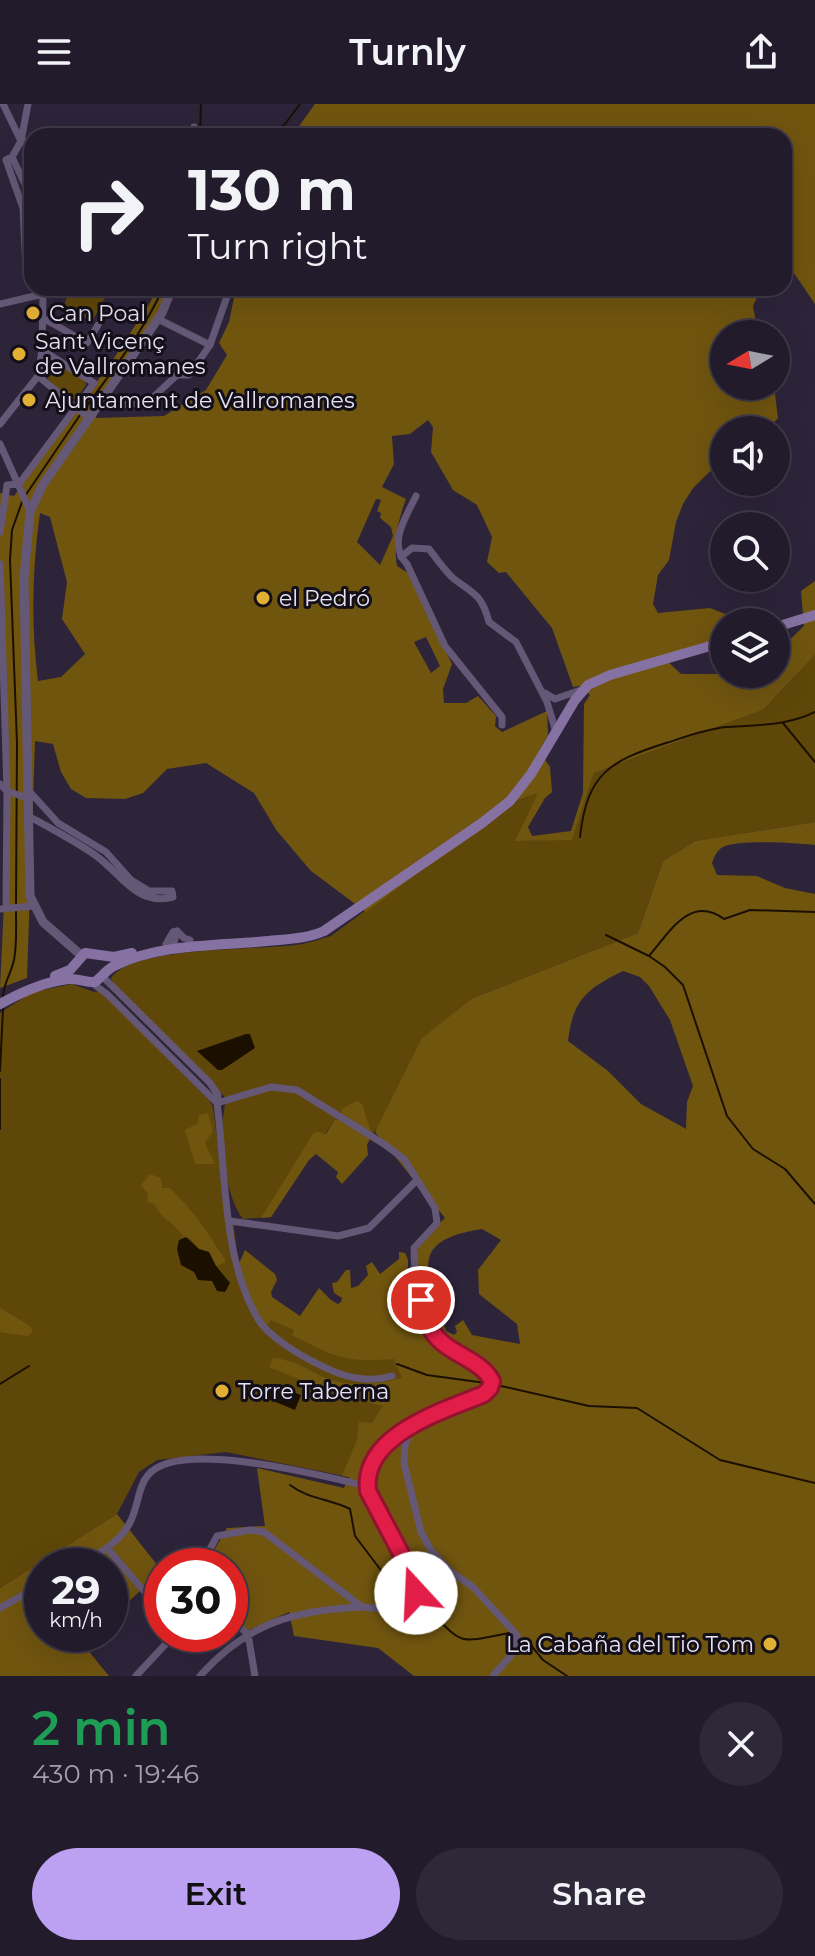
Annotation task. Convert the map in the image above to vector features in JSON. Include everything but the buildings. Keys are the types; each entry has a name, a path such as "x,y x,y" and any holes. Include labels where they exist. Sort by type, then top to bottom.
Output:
{"main road":[{"path":"790,623 814,617"},
{"path":"0,996 62,980 80,979 92,983 117,965 173,942 285,940 316,935 334,926 482,823 522,787 556,732 565,708 593,682 710,646"},
{"path":"0,1004 15,992 66,972 91,952 102,957 124,955 190,940 285,940"},
{"path":"102,957 104,974"},
{"path":"79,960 76,972 80,979"}],"street":[{"path":"3,104 24,142"},
{"path":"24,229 23,208 6,160 12,157 21,141 28,104"},
{"path":"12,157 24,182"},
{"path":"0,304 27,296"},
{"path":"0,424 38,376 44,296"},
{"path":"79,960 43,922 30,896 24,578 30,512 42,486 158,319 168,296"},
{"path":"101,401 116,405 147,403 177,375 189,375 210,345 227,296"},
{"path":"43,318 87,343 98,325"},
{"path":"158,319 210,345"},
{"path":"0,532 7,485 19,484 94,383 42,350"},
{"path":"38,376 89,418"},
{"path":"0,444 30,512"},
{"path":"416,496 400,531 398,546 401,557 445,646 502,717 502,725"},
{"path":"401,557 412,548 429,549 451,577 478,596 491,625 516,642 541,688 556,732"},
{"path":"0,564 3,908 33,906"},
{"path":"541,688 565,708"},
{"path":"549,697 555,699 584,689"},
{"path":"552,717 554,709 565,708"},
{"path":"0,784 3,792"},
{"path":"3,792 30,796 67,830 106,852 131,880 149,891 172,891 173,897 157,899 131,889 96,856 30,815"},
{"path":"30,815 42,806"},
{"path":"30,834 42,824"},
{"path":"104,974 210,1083 218,1095 236,1268 259,1321 299,1355 340,1376 379,1380 392,1376"},
{"path":"92,983 107,994 217,1103"},
{"path":"217,1103 271,1087 297,1090 404,1159 438,1217 437,1223 414,1248 414,1271 432,1331 448,1347 481,1368 492,1381 484,1394 396,1434 377,1453 367,1479 415,1580 416,1593 408,1606 396,1610 362,1607 325,1609 290,1615 248,1634 255,1676"},
{"path":"230,1221 338,1236 369,1228 417,1180"},
{"path":"413,1426 405,1445 404,1463 421,1532 432,1552 451,1572 473,1587 519,1641 493,1676"},
{"path":"107,1548 128,1526 146,1476 161,1464 214,1458 248,1461 368,1486"},
{"path":"209,1548 217,1536 250,1530 264,1532 362,1607"},
{"path":"128,1572 144,1591"},
{"path":"0,1608 24,1594"},
{"path":"136,1676 158,1652"},
{"path":"200,1676 224,1652"}],"shaded area":[{"path":"315,104 815,104 815,304 792,270 792,128 298,128"},
{"path":"68,296 106,296 92,322 66,307"},
{"path":"153,296 170,296 98,409 96,418 164,416 206,390 227,355 219,343 229,322 234,296 757,296 753,306 756,320 710,320 710,400 776,400 778,416 710,416 710,472 693,488 683,504 676,522 669,560 658,575 653,604 658,613 710,608 710,642 662,656 681,674 710,674 710,688 784,688 763,710 594,773 572,840 515,841 538,793 512,802 366,912 311,871 277,831 254,793 206,763 167,769 143,793 125,799 86,798 71,789 61,772 53,744 35,741 27,978 0,988 9,798 0,632 0,493 14,496 114,358","holes":["428,420 433,427 431,452 453,490 477,505 492,537 487,562 499,573 506,572 552,628 573,687 580,686 590,695 584,704 583,793 571,831 532,836 528,827 552,792 550,767 539,751 548,735 547,711 502,732 495,726 496,716 478,696 466,703 444,703 443,689 452,664 408,573 397,566 397,531 406,499 382,487 394,464 392,436 410,434","376,499 381,500 377,511 391,527 393,536 380,565 357,542","40,513 50,517 67,582 62,619 85,654 61,677 38,681 33,618 37,534","426,637 440,666 431,673 414,642"]},
{"path":"60,364 85,380 86,385 76,399 71,400 49,382 47,373 52,366"},
{"path":"815,581 815,655 790,681 790,640 804,626 801,591"},
{"path":"815,655 815,822 695,841 663,861 638,933 473,998 372,1135 335,1119 271,1217 243,1219 232,1199 226,1175 222,1127 224,1096 113,986 111,978 123,968 168,955 295,945 331,936 512,802 539,792 516,841 572,839 594,773 763,710 784,688 790,688 790,681"},
{"path":"815,822 815,845 741,843 723,847 712,863 717,875 757,876 785,888 815,894 815,1676 414,1676 378,1648 294,1636 289,1612 248,1631 248,1548 215,1548 227,1528 265,1526 257,1468 344,1488 349,1477 342,1476 357,1440 359,1422 372,1423 383,1406 329,1391 325,1396 320,1396 318,1387 269,1367 273,1358 295,1363 326,1378 345,1383 374,1383 402,1378 394,1359 341,1357 292,1335 294,1330 271,1320 267,1325 259,1320 237,1268 245,1250 275,1274 277,1280 272,1297 300,1316 319,1288 331,1300 338,1304 341,1302 342,1298 334,1293 332,1283 337,1282 346,1270 350,1270 351,1288 358,1286 368,1275 366,1266 372,1262 380,1274 399,1259 399,1252 405,1253 408,1277 427,1330 433,1325 420,1288 416,1269 417,1251 421,1242 445,1218 375,1132 422,1038 473,998 638,933 663,861 695,841","holes":["623,971 640,977 670,1020 693,1086 687,1102 686,1129 641,1104 608,1071 568,1041 578,1005 591,990","482,1229 501,1240 478,1270 479,1294 517,1324 520,1344 472,1335 463,1320 455,1326 457,1332 454,1335 446,1331 430,1277 428,1264 432,1252 441,1242"]},
{"path":"72,984 94,992 100,991 209,1100 213,1107 228,1220 233,1220 238,1262 258,1310 394,1352 409,1380 349,1477 226,1452 157,1460 139,1472 117,1514 63,1548 24,1548 24,1573 0,1588 0,1013 32,992"},
{"path":"250,1034 255,1048 222,1070 218,1070 197,1051"},
{"path":"357,1101 362,1104 372,1135 367,1145 368,1155 342,1184 336,1177 338,1172 316,1154 271,1217 261,1218 313,1134 326,1134 335,1119 339,1120 343,1108"},
{"path":"208,1113 213,1131 205,1143 215,1164 195,1164 185,1130 198,1123 199,1115"},
{"path":"150,1174 161,1178 162,1188 170,1188 189,1208 226,1262 216,1266 209,1252 199,1249 190,1238 184,1238 155,1205 147,1201 148,1194 141,1185"},
{"path":"186,1237 199,1249 209,1252 230,1283 225,1292 217,1291 212,1281 198,1280 194,1272 181,1265 177,1249 179,1240"},
{"path":"0,1308 33,1331 28,1336 0,1332"},
{"path":"272,1384 301,1395 295,1410 266,1398"},
{"path":"117,1514 144,1548 144,1585 128,1602 128,1548 63,1548"},
{"path":"24,1573 24,1652 89,1652 109,1676 0,1676 0,1588"}],"waterway":[{"path":"200,128 201,104"},
{"path":"279,128 300,104"},
{"path":"84,410 137,336 159,296"},
{"path":"25,496 80,415"},
{"path":"16,905 17,743 10,560 12,530 22,502"},
{"path":"580,837 588,798 595,784 604,773 630,756 711,730 782,722 815,712"},
{"path":"783,723 815,762"},
{"path":"649,956 681,920 701,911 712,912 724,919 750,910 815,912"},
{"path":"3,998 15,954 16,912"},
{"path":"606,935 649,956 683,985 727,1116 753,1149 785,1169 815,1204"},
{"path":"0,1071 3,1009"},
{"path":"0,1079 0,1129"},
{"path":"397,1364 427,1375 486,1383"},
{"path":"0,1384 29,1366"},
{"path":"501,1386 589,1406 637,1408 720,1460 815,1483"},
{"path":"290,1485 350,1509 355,1536 383,1573 403,1591"},
{"path":"425,1606 454,1635 461,1638 479,1639 509,1633"},
{"path":"525,1638 543,1660 567,1676"}],"place":[{"name":"Can Poal","path":"33,313"},
{"name":"Sant Vicenç de Vallromanes","path":"19,354"},
{"name":"Ajuntament de Vallromanes","path":"29,400"},
{"name":"el Pedró","path":"263,598"},
{"name":"Torre Taberna","path":"222,1391"},
{"name":"La Cabaña del Tio Tom","path":"770,1644"}],"route":[{"path":"416,1593 415,1580 368,1491 367,1479 377,1453 396,1434 484,1394 492,1381 481,1368 448,1347 432,1331 421,1300"}]}
